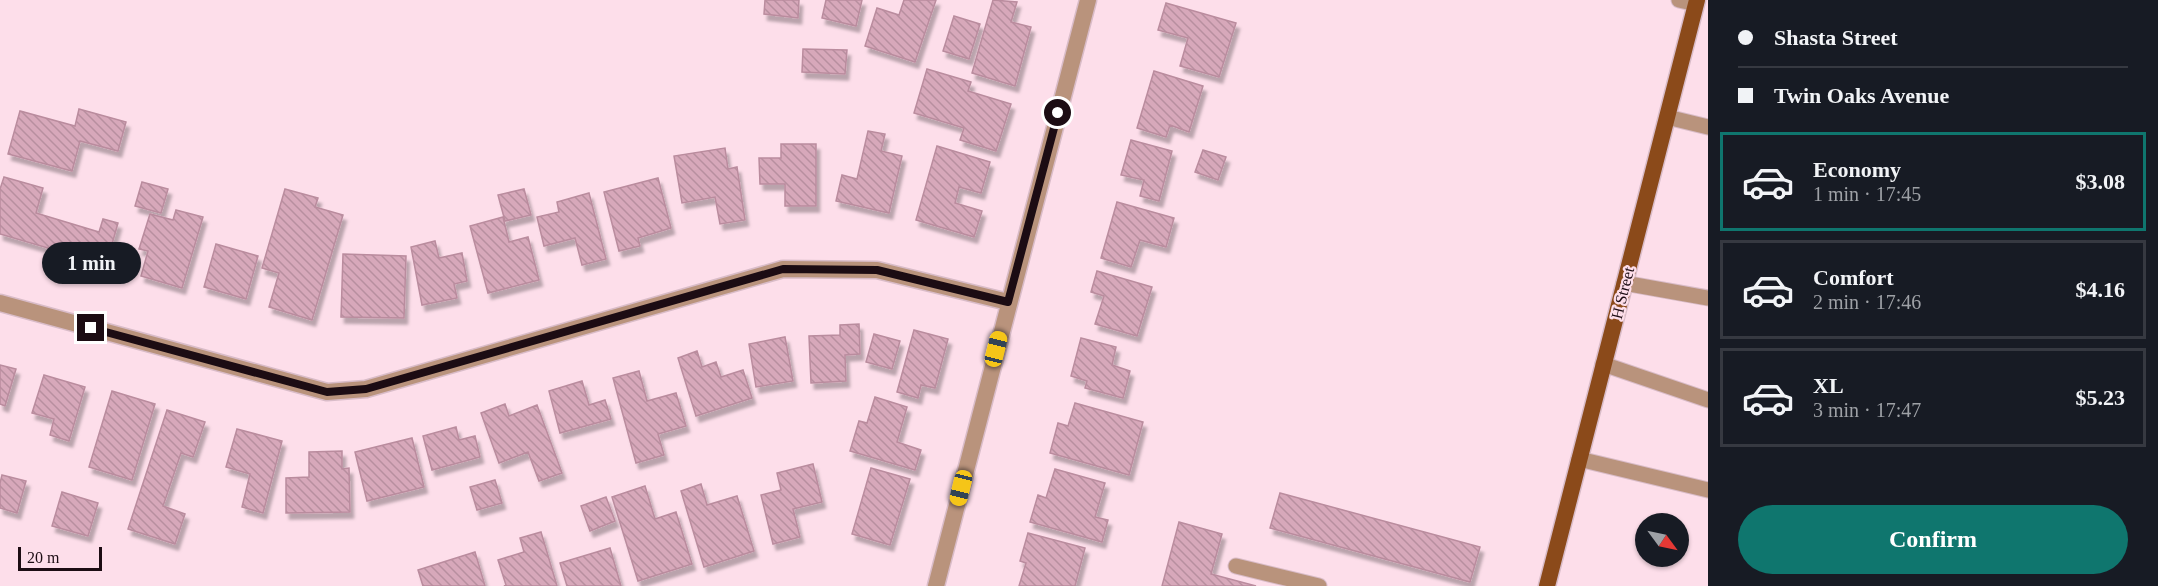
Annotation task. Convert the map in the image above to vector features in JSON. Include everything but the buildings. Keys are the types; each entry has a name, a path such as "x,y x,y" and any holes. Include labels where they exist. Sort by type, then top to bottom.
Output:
{"main road":[{"name":"H Street","path":"1547,586 1696,1"}],"street":[{"path":"936,586 1088,0"},
{"path":"0,303 327,392 366,389 783,269 877,270 1008,302"}],"lane":[{"path":"1666,117 1708,127"},
{"path":"1624,283 1708,298"},
{"path":"1604,364 1708,400"},
{"path":"1580,459 1708,490"},
{"path":"1236,566 1319,586"}],"route":[{"path":"91,328 327,392 366,389 783,269 877,270 1008,302 1058,113"}]}
